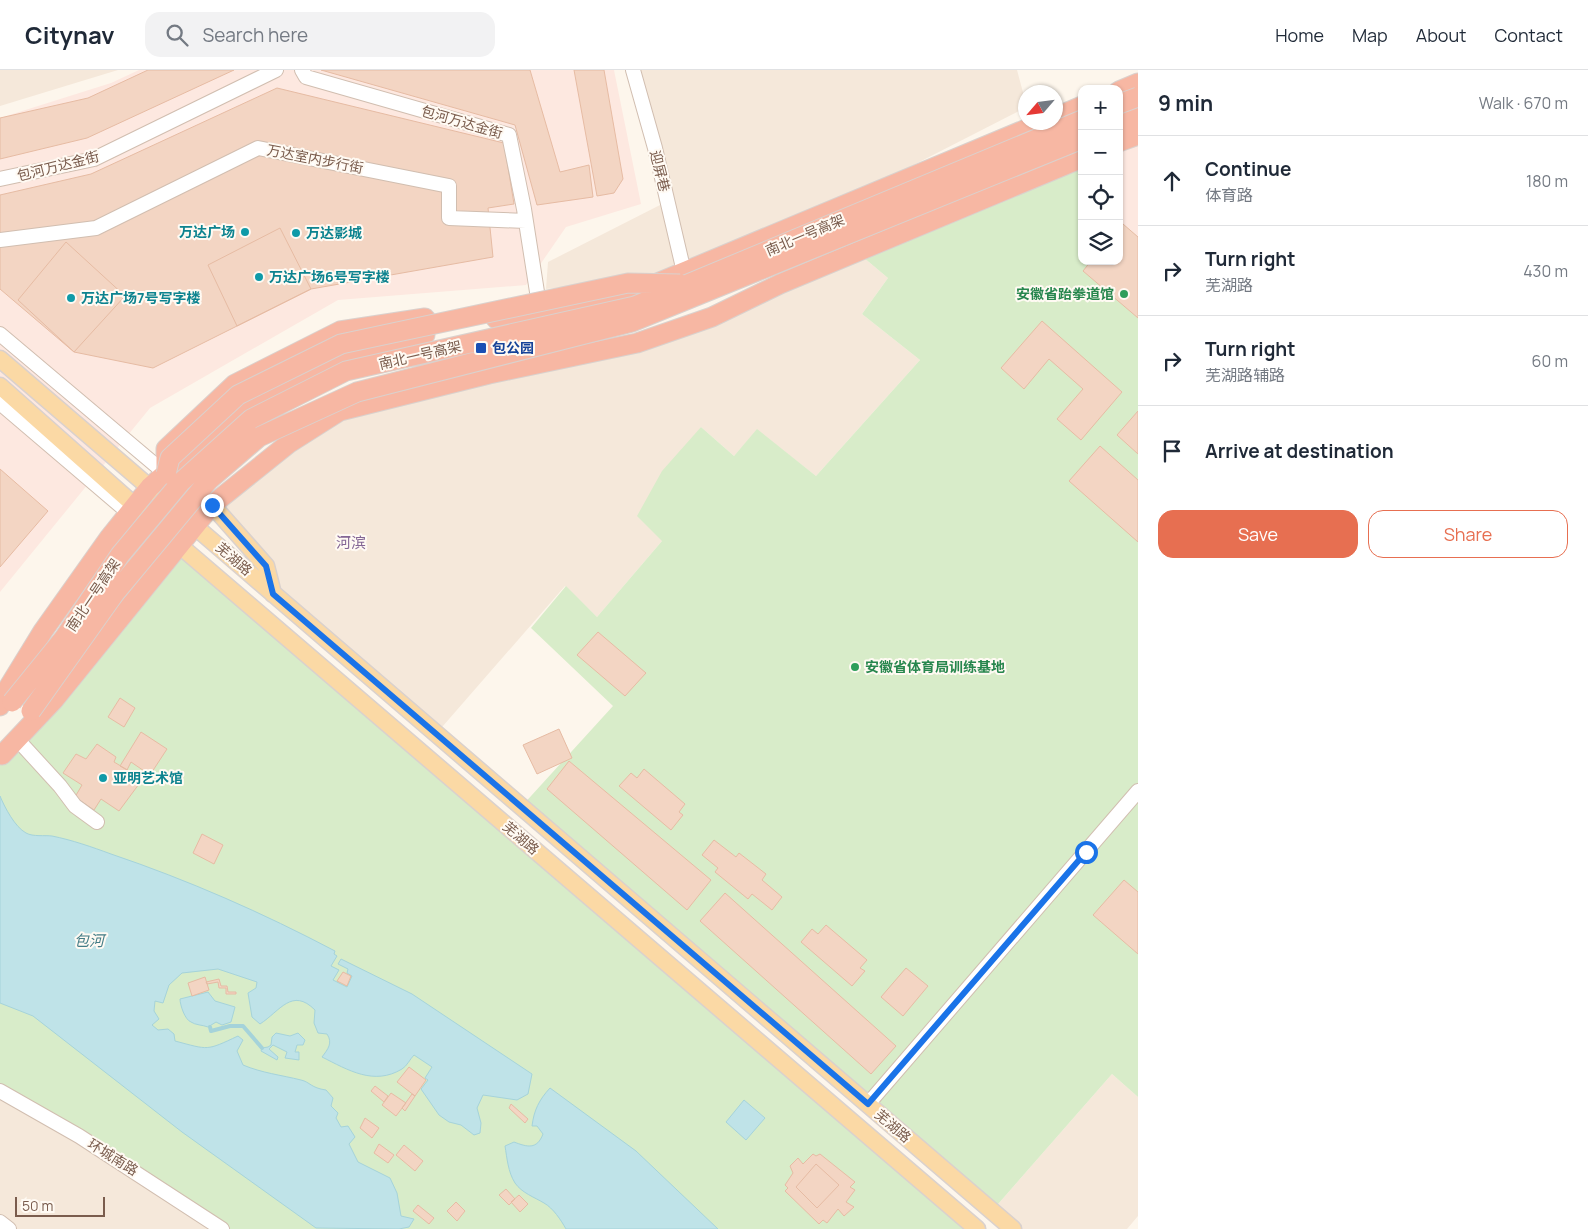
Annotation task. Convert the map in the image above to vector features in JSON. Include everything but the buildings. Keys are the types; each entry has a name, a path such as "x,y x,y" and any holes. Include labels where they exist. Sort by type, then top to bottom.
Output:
{"highway":[{"path":"1123,89 1138,83"},
{"path":"1123,102 1138,96"},
{"path":"1063,114 1078,108"},
{"path":"1123,122 1138,116"},
{"name":"南北一号高架","path":"6,704 64,638 120,555 181,482 250,419 346,371 635,306 686,278 1078,122"},
{"path":"0,720 6,704 8,688 43,631 150,487 252,399 343,356 465,325 540,313 631,294 686,278 1025,130"},
{"path":"1123,141 1138,135"},
{"name":"南北一号高架","path":"1,756 121,586 209,480 260,437 357,392 632,322 1078,141"},
{"path":"1123,149 1138,143"},
{"path":"1,756 54,700 212,505 288,444 340,411 489,374 637,343 712,317 780,284 1078,160"},
{"path":"780,284 842,266 1078,168"},
{"path":"166,474 170,458 238,395 342,344 628,283 686,278"}],"main road":[{"name":"芜湖路","path":"0,359 1013,1229"},
{"name":"芜湖路","path":"0,386 133,509 179,544 977,1229"},
{"path":"212,505 266,566 273,594"}],"street":[{"name":"包河万达金街","path":"0,179 94,159 276,70"},
{"name":"包河万达金街","path":"302,70 306,77 508,135 526,222 540,313"},
{"name":"迎屏巷","path":"633,70 655,148 686,278"},
{"name":"万达室内步行街","path":"0,240 96,228 258,148 449,186 449,218 526,222"},
{"path":"0,334 166,474"},
{"path":"0,403 133,509"},
{"path":"17,739 60,786 75,806 97,822"},
{"path":"868,1104 1138,791"},
{"name":"环城南路","path":"0,1091 79,1136 222,1229"},
{"path":"0,1222 9,1229"}],"shaded area":[{"path":"0,70 118,70 0,106"},
{"path":"139,70 614,70 641,204 566,227 526,285 338,300 150,408 0,592 0,118 111,83"},
{"path":"634,70 1017,70 1021,85 1018,85 1018,112 710,269 546,289 548,262 662,204"},
{"path":"1138,135 1138,237 1123,224 1123,141"},
{"path":"857,252 888,278 862,314 920,360 816,476 757,430 734,456 701,427 662,541 597,617 565,586 436,734 273,594 266,566 212,505 340,411 637,343"},
{"path":"1112,1074 1138,1097 1138,1216 1127,1229 1013,1229 992,1211"},
{"path":"0,1094 216,1229 0,1229"}],"green space":[{"name":"安徽省体育局训练基地","path":"1074,161 1078,167 1078,265 1123,265 1123,224 1138,237 1138,1097 1112,1074 992,1211 521,807 613,706 531,628 566,586 597,617 662,541 637,516 662,471 701,427 734,456 757,429 816,476 920,360 862,314 888,278 857,252"},
{"path":"179,545 977,1229 216,1229 0,1094 0,758"}],"water":[{"name":"包河","path":"0,796 14,822 26,833 67,840 140,864 197,886 280,923 335,951 334,954 337,956 331,966 339,970 333,980 347,987 352,976 347,973 348,969 338,964 341,959 412,994 532,1074 528,1094 517,1100 483,1095 477,1108 481,1123 480,1133 474,1135 461,1125 449,1122 439,1115 421,1089 428,1080 425,1078 432,1067 414,1055 404,1068 392,1074 371,1076 351,1071 322,1057 329,1046 330,1040 327,1034 318,1033 314,1023 315,1010 307,1003 293,1001 286,1004 260,1024 252,1017 248,993 256,988 257,982 218,969 182,973 169,985 163,1003 155,1001 154,1011 159,1019 152,1025 158,1030 168,1029 174,1034 175,1041 207,1048 238,1036 243,1040 237,1051 243,1065 264,1072 301,1080 326,1090 333,1098 331,1106 338,1113 336,1118 341,1127 348,1126 355,1137 349,1144 358,1162 390,1178 397,1193 401,1216 414,1219 409,1227 399,1229 316,1228 182,1132 33,1016 0,1003"},
{"path":"208,992 215,1001 235,1007 231,1022 222,1025 216,1022 208,1027 189,1021 182,1008 180,999"},
{"path":"276,1033 290,1036 298,1033 305,1040 303,1045 297,1045 295,1052 299,1052 299,1060 285,1058 287,1052 273,1045 269,1049 278,1057 277,1060 261,1051 262,1048 271,1045 272,1037"},
{"path":"550,1088 636,1151 718,1229 566,1229 551,1208 525,1192 515,1183 509,1170 505,1146 514,1142 527,1146 538,1143 543,1134 537,1126 532,1126 533,1120 538,1106"},
{"path":"744,1100 765,1118 746,1140 726,1122"}],"waterway":[{"path":"210,1027 211,1031 230,1026 243,1026 262,1048"}],"place":[{"name":"万达广场","path":"245,232"},
{"name":"万达影城","path":"296,233"},
{"name":"万达广场6号写字楼","path":"259,277"},
{"name":"安徽省跆拳道馆","path":"1124,294"},
{"name":"万达广场7号写字楼","path":"71,298"},
{"name":"包公园","path":"481,348"},
{"name":"安徽省体育局训练基地","path":"855,667"},
{"name":"亚明艺术馆","path":"103,778"}],"district":[{"name":"河滨","path":"351,543"}],"route":[{"path":"212,505 266,566 273,594 868,1104 1086,852"}]}
